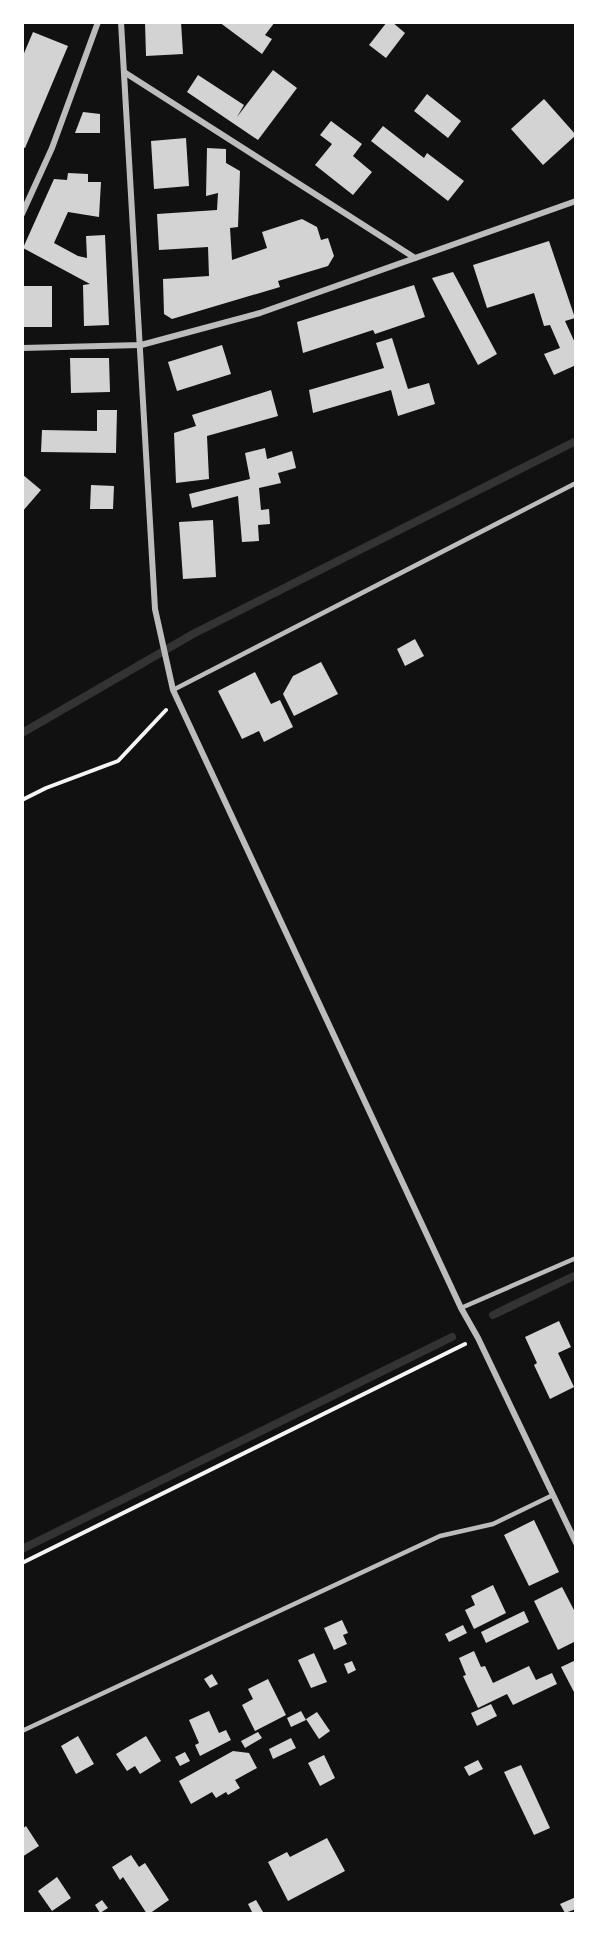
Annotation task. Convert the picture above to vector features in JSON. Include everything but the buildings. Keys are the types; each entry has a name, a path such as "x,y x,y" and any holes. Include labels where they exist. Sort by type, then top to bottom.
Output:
{"street":[{"path":"22,214 52,148 98,22"},
{"path":"121,22 155,609 173,690 461,1308 478,1338 576,1543"},
{"path":"124,72 415,258"},
{"path":"22,348 141,345 260,313 576,201"}],"lane":[{"path":"173,690 576,483"},
{"path":"461,1308 576,1258"},
{"path":"22,1731 440,1536 493,1524 553,1495"}],"path":[{"path":"22,800 46,788 118,762 178,699"},
{"path":"22,1563 478,1338"}],"waterway":[{"path":"22,733 193,634 576,441"},
{"path":"493,1315 576,1275"},
{"path":"22,1549 452,1337"}]}
